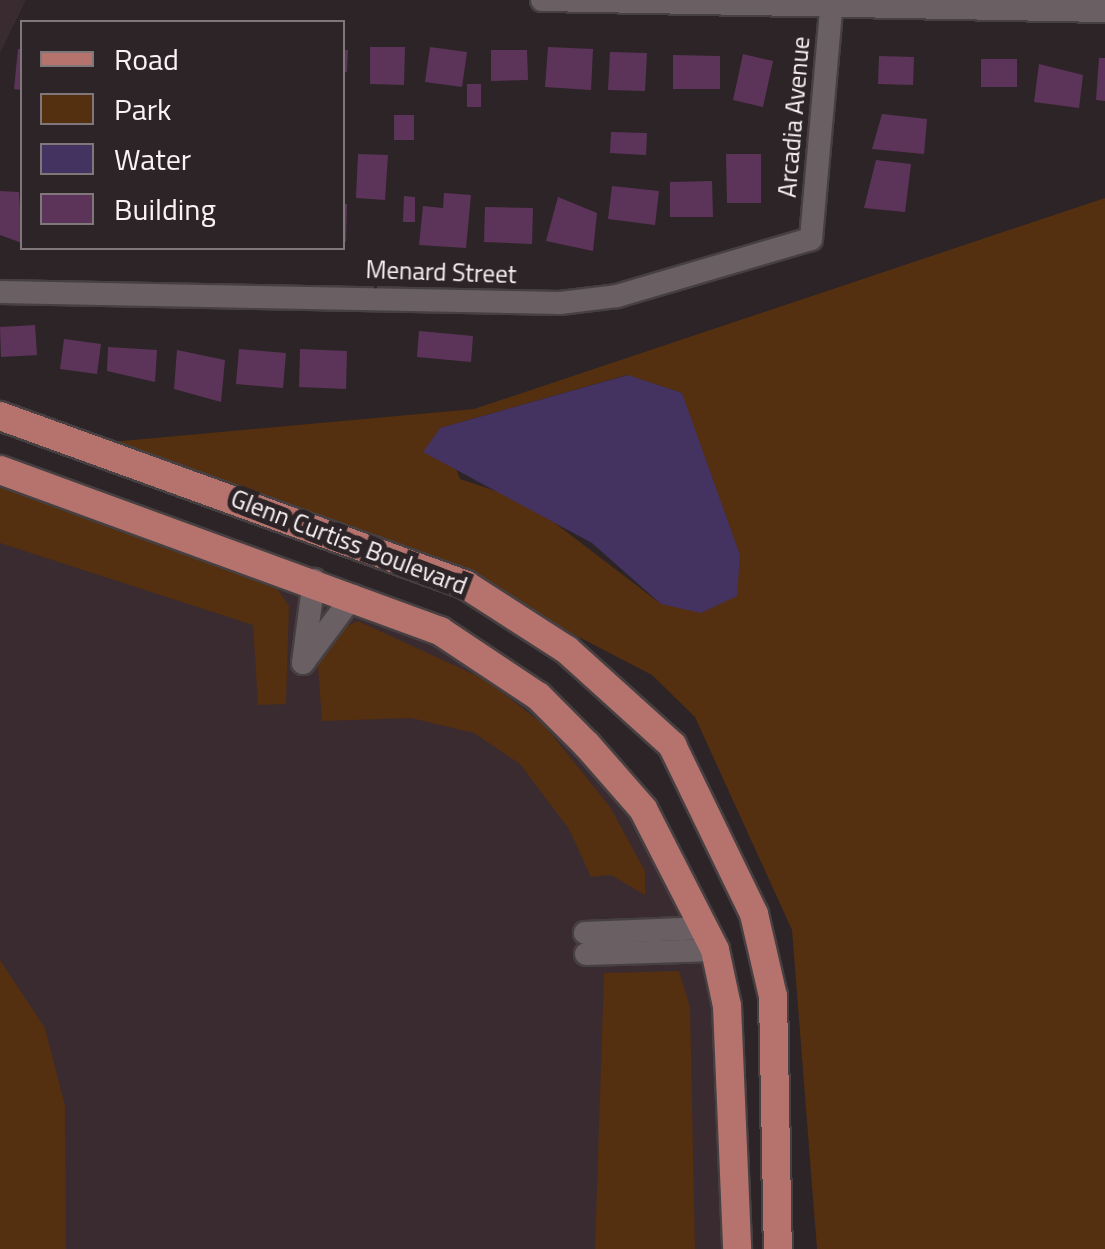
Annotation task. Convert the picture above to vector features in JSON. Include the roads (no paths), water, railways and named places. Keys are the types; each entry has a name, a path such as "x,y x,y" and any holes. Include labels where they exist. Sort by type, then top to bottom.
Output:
{"main road":[{"name":"Glenn Curtiss Boulevard","path":"0,416 466,585 567,650 672,746 713,815 759,936 773,996 778,1249"},
{"name":"Glenn Curtiss Boulevard","path":"0,470 314,580 440,631 538,696 643,809 710,939 727,1006 737,1249"},
{"path":"710,939 759,936"},
{"path":"777,1220 787,1249"}],"street":[{"path":"542,0 1105,10"},
{"name":"Arcadia Avenue","path":"812,239 832,3"},
{"name":"Menard Street","path":"0,292 560,302 617,296 812,239"},
{"path":"314,580 304,663 353,596"},
{"path":"586,944 710,939"}],"water":[{"path":"628,375 682,393 740,555 737,596 701,613 661,604 592,543 423,452 440,428"}]}
